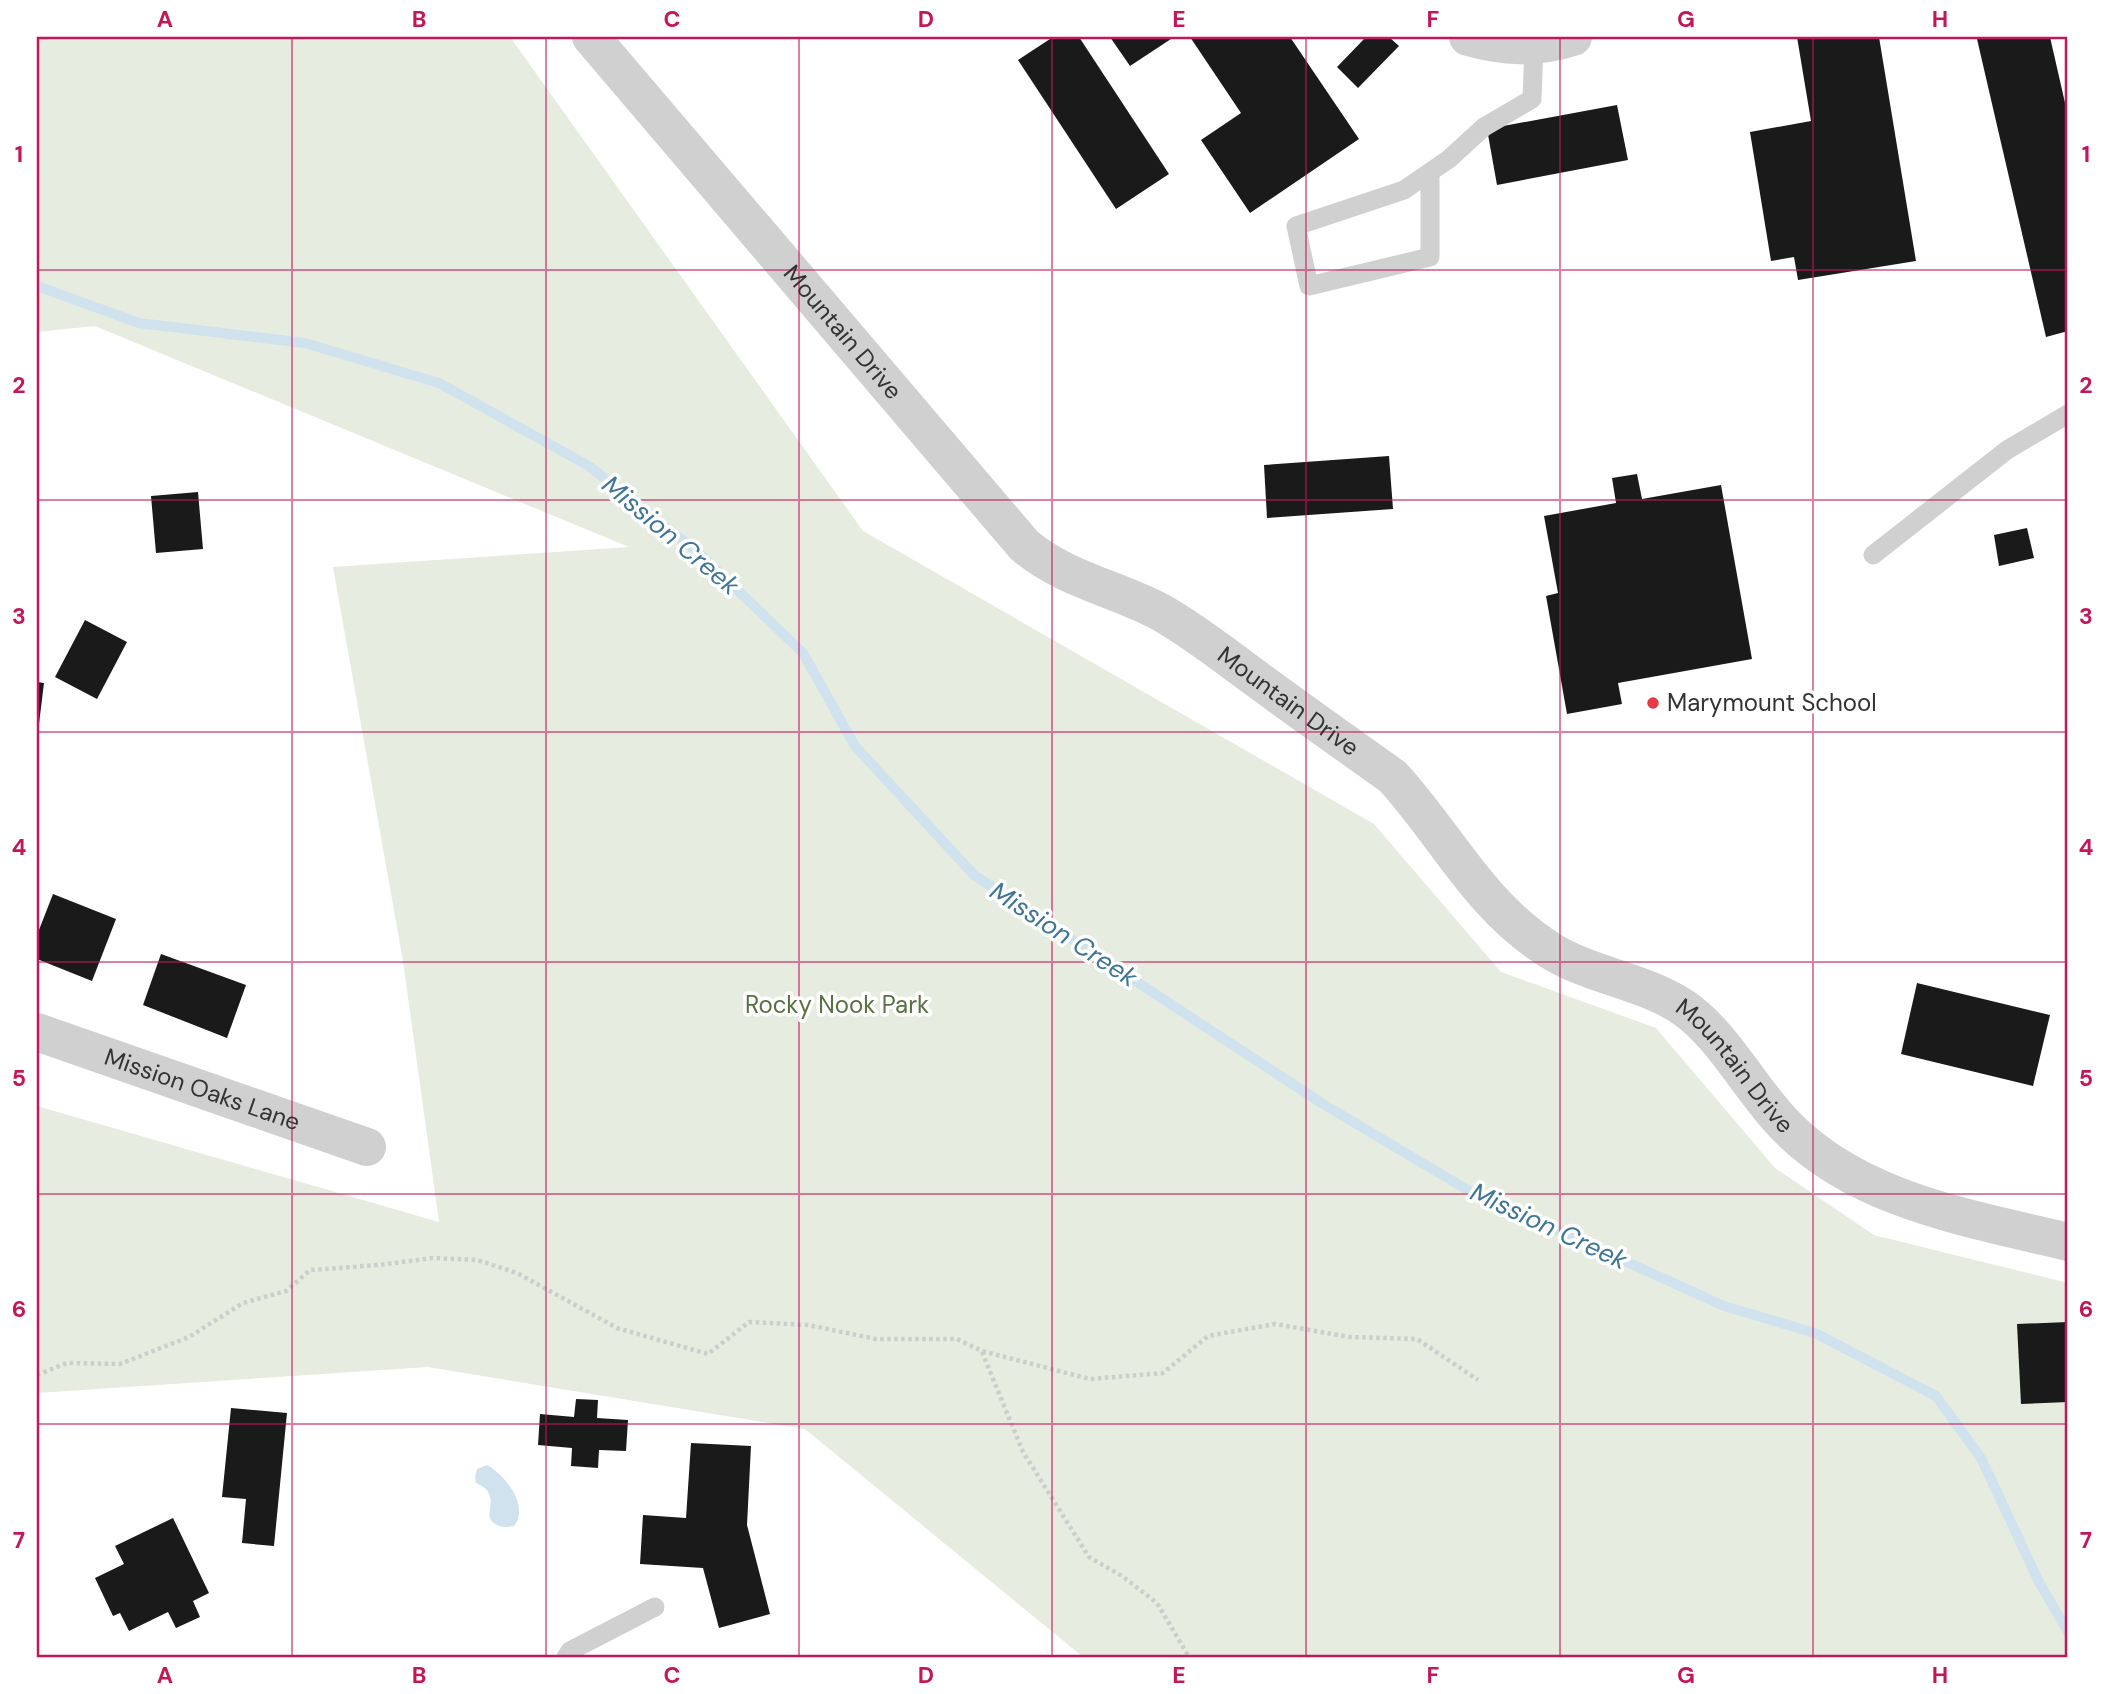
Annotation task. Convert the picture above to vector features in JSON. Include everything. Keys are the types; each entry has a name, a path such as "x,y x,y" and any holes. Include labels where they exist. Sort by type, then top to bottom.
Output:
{"street":[{"name":"Mountain Drive","path":"591,37 1024,545 1038,557 1055,567 1120,592 1205,640 1393,777 1418,805 1462,868 1515,926 1550,951 1643,988 1685,1009 1723,1049 1785,1126 1814,1150 1869,1184 1942,1212 2068,1242"},
{"path":"1468,37 1510,46 1534,46 1573,37"},
{"name":"Mission Oaks Lane","path":"37,1032 367,1147"}],"lane":[{"path":"1430,172 1430,257 1309,286 1296,226 1404,190 1430,172 1449,159 1484,127 1532,99 1534,46"},
{"path":"1873,555 2007,450 2068,414"},
{"path":"566,1657 570,1651 655,1607"}],"path":[{"path":"37,1375 68,1363 120,1364 189,1337 243,1303 286,1291 310,1270 433,1258 477,1260 517,1273 617,1328 708,1354 748,1322 808,1325 876,1339 957,1339 982,1351 1090,1379 1163,1373 1208,1336 1275,1324 1350,1337 1418,1339 1478,1380"},
{"path":"982,1351 1023,1452 1089,1557 1122,1576 1157,1603 1189,1657"}],"green space":[{"name":"Rocky Nook Park","path":"37,37 510,37 863,531 1374,824 1501,972 1656,1028 1775,1168 1874,1235 2068,1283 2068,1657 1083,1657 805,1429 428,1367 37,1393 37,1106 439,1222 403,961 333,567 629,547 95,326 37,332"}],"water":[{"path":"487,1465 508,1483 517,1501 518,1518 514,1526 499,1526 490,1518 489,1494 476,1483 475,1476 477,1469"}],"building":[{"path":"1053,37 1079,37 1169,174 1116,209 1018,60"},
{"path":"1110,37 1174,37 1130,66"},
{"path":"1190,37 1290,37 1359,139 1250,213 1201,140 1241,113"},
{"path":"1366,37 1389,37 1399,46 1358,88 1337,67"},
{"path":"1797,37 1879,37 1916,261 1798,280 1794,257 1771,261 1750,132 1811,121"},
{"path":"2050,37 2068,116 2068,331 2046,337 1977,39"},
{"path":"1617,105 1628,160 1497,185 1487,129"},
{"path":"1389,456 1393,509 1267,518 1264,465"},
{"path":"1637,474 1642,499 1721,485 1752,659 1618,683 1622,704 1567,714 1546,596 1558,593 1544,516 1616,503 1612,478"},
{"path":"198,492 203,549 156,553 151,496"},
{"path":"2027,528 2034,558 1999,566 1994,535"},
{"path":"85,620 127,642 97,699 55,677"},
{"path":"37,682 44,683 38,732 37,731"},
{"path":"53,894 116,919 92,981 37,959 37,935"},
{"path":"161,954 246,985 227,1038 143,1005"},
{"path":"1917,983 2050,1015 2033,1086 1901,1054"},
{"path":"2068,1322 2068,1402 2021,1404 2017,1324"},
{"path":"576,1399 598,1400 597,1418 628,1420 626,1451 599,1450 598,1468 571,1466 572,1448 538,1445 540,1414 574,1417"},
{"path":"231,1408 287,1413 274,1546 242,1543 246,1499 222,1497"},
{"path":"691,1443 751,1446 747,1525 770,1614 719,1628 703,1568 640,1564 643,1515 686,1518"},
{"path":"173,1518 209,1593 193,1601 200,1617 176,1628 168,1612 129,1631 120,1613 113,1616 95,1578 124,1564 115,1546"}],"waterway":[{"name":"Mission Creek","path":"37,286 139,323 305,343 439,383 589,466 700,554 803,653 855,746 974,875 1323,1104 1466,1189 1724,1306 1815,1333 1936,1396 1981,1458 2039,1582 2068,1632"}],"place":[{"name":"Marymount School","path":"1653,703"}]}
